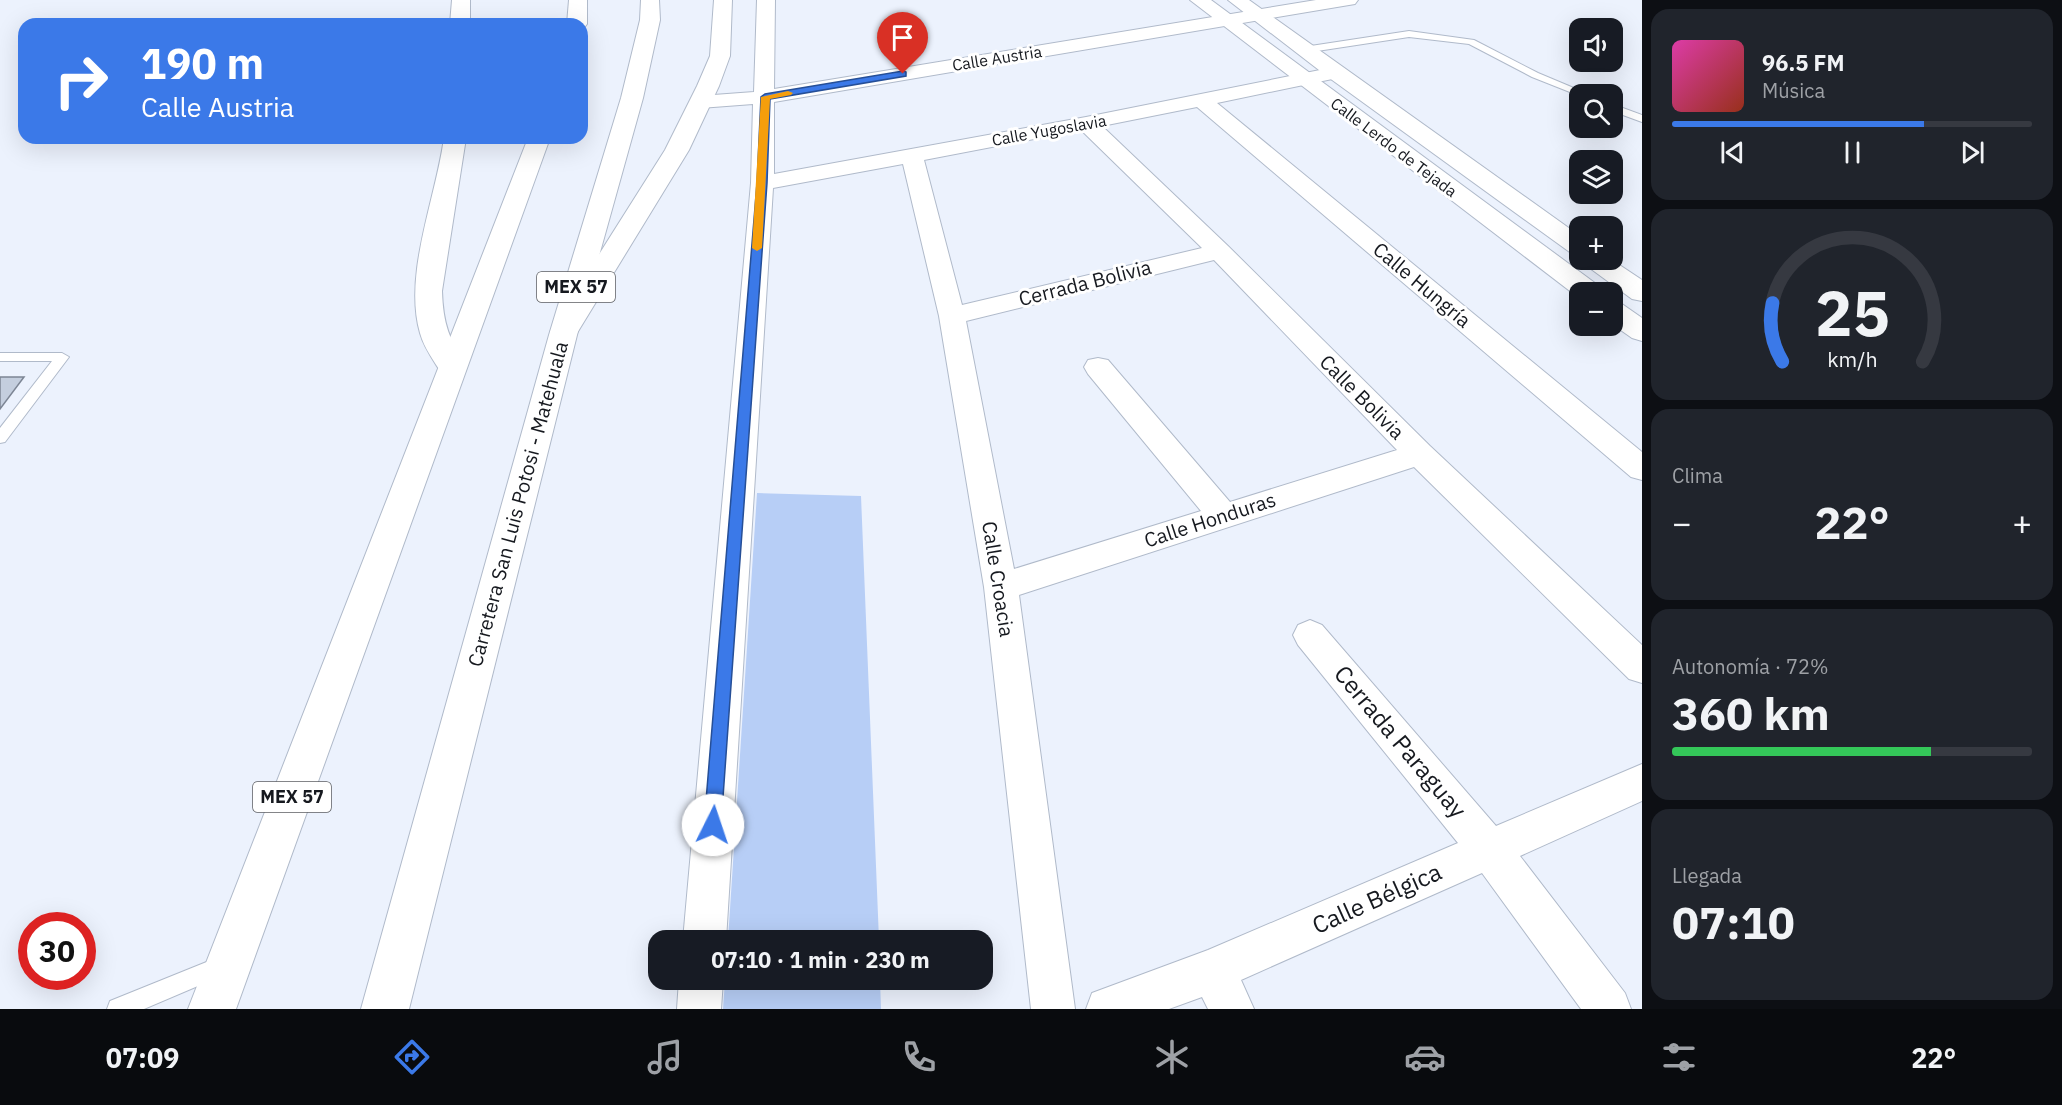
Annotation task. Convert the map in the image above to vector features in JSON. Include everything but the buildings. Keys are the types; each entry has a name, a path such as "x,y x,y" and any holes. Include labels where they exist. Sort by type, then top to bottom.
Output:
{"main road":[{"path":"460,18 461,0"},
{"path":"577,18 578,0"},
{"name":"Carretera San Luis Potosi - Matehuala","path":"385,1009 563,335 632,98 650,20 650,0"},
{"name":"Calle Lerdo de Tejada","path":"1199,0 1576,282"},
{"name":"Calle Lerdo de Tejada","path":"1237,0 1335,74 1569,240"},
{"path":"563,335 653,191 700,102 720,56 723,1"},
{"path":"452,367 434,334 429,306 431,278 454,144"},
{"name":"MEX 57","path":"212,1009 537,144"},
{"path":"1610,270 1642,293"},
{"path":"1623,318 1642,332"}],"street":[{"name":"Calle Austria","path":"700,102 765,97 1349,0"},
{"path":"705,930 762,183 766,7"},
{"name":"Calle Yugoslavia","path":"762,183 1335,74"},
{"name":"Calle Hungría","path":"1202,100 1642,469"},
{"name":"Calle Bolivia","path":"1086,123 1219,251 1419,454 1642,668"},
{"name":"Calle Croacia","path":"912,155 952,316 1001,587 1053,1009"},
{"name":"Cerrada Bolivia","path":"952,316 1219,251"},
{"path":"1098,367 1223,516"},
{"name":"Calle Honduras","path":"1001,587 1419,454"},
{"name":"Cerrada Paraguay","path":"1311,635 1490,850 1609,1009"},
{"name":"Calle Bélgica","path":"1108,1009 1212,971 1642,782"},
{"path":"1212,971 1232,1009"},
{"path":"699,1009 700,990"}],"lane":[{"path":"1304,50 1409,33 1472,42 1534,75 1569,89"},
{"path":"1623,111 1642,119"},
{"path":"0,357 62,357 0,438"},
{"path":"118,1009 230,962"}],"shaded area":[{"path":"757,493 861,496 879,930 729,930"},
{"path":"724,990 880,990 881,1009 723,1009"}],"slow traffic":[{"path":"757,248 765,97 788,93"}],"route":[{"path":"713,825 762,183 765,97 903,74"}]}
